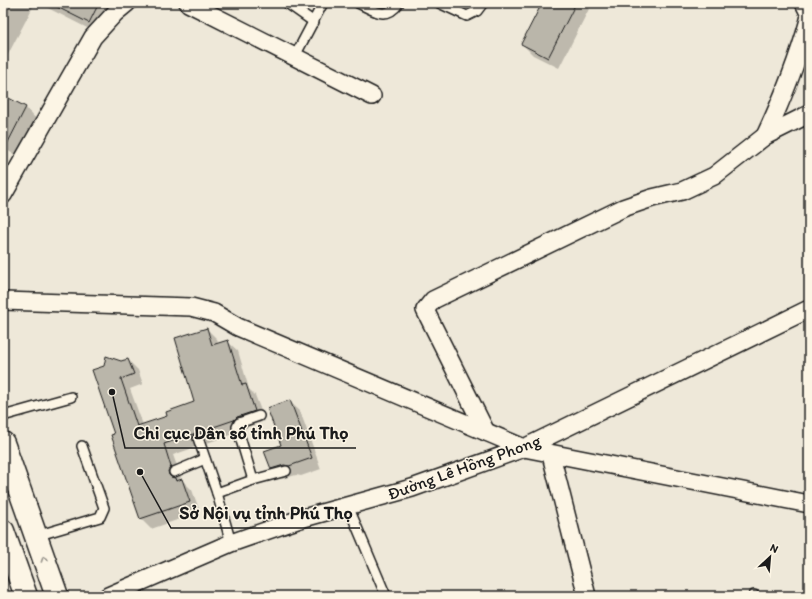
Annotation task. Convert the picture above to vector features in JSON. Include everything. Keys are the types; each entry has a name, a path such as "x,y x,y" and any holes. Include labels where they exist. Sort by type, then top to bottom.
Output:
{"main road":[{"path":"3,443 57,596"},
{"path":"3,531 26,596"}],"street":[{"path":"3,195 93,37 115,13 127,3"},
{"path":"188,3 372,96"},
{"path":"804,3 809,14"},
{"path":"765,136 794,70 809,20"},
{"path":"486,432 425,310 433,300 623,208 652,198 682,191 714,176 765,136 809,114"},
{"path":"3,301 191,307 214,313 238,327 524,448 551,455 809,504"},
{"name":"Đường Lê Hồng Phong","path":"108,596 231,543 300,519 412,488 524,448 809,309"},
{"path":"551,455 587,596"}],"lane":[{"path":"287,3 314,22"},
{"path":"295,56 324,3"},
{"path":"358,3 379,13 387,13 394,10 399,3"},
{"path":"439,3 467,16 477,11 483,3"},
{"path":"3,416 71,397"},
{"path":"253,480 237,427 239,423 259,416"},
{"path":"198,438 217,492 231,543"},
{"path":"36,536 100,516 104,508 82,446"},
{"path":"174,472 205,459"},
{"path":"217,492 286,471"},
{"path":"348,506 386,596"}],"building":[{"path":"49,3 99,3 89,23"},
{"path":"542,3 576,3 548,58 521,44"},
{"path":"3,95 26,107 3,152"},
{"path":"207,328 212,345 228,340 242,385 246,384 255,411 237,417 234,420 164,444 171,467 168,471 169,475 175,478 176,481 182,479 190,502 140,519 111,435 114,434 92,370 104,366 106,356 121,361 128,359 134,374 121,379 137,426 167,416 166,412 194,402 175,338"},
{"path":"290,400 312,458 289,466 284,465 271,469 264,451 281,445 267,408"}],"place":[{"name":"Chi cục Dân số tỉnh Phú Thọ","path":"112,392"},
{"name":"Sở Nội vụ tỉnh Phú Thọ","path":"140,472"}]}
